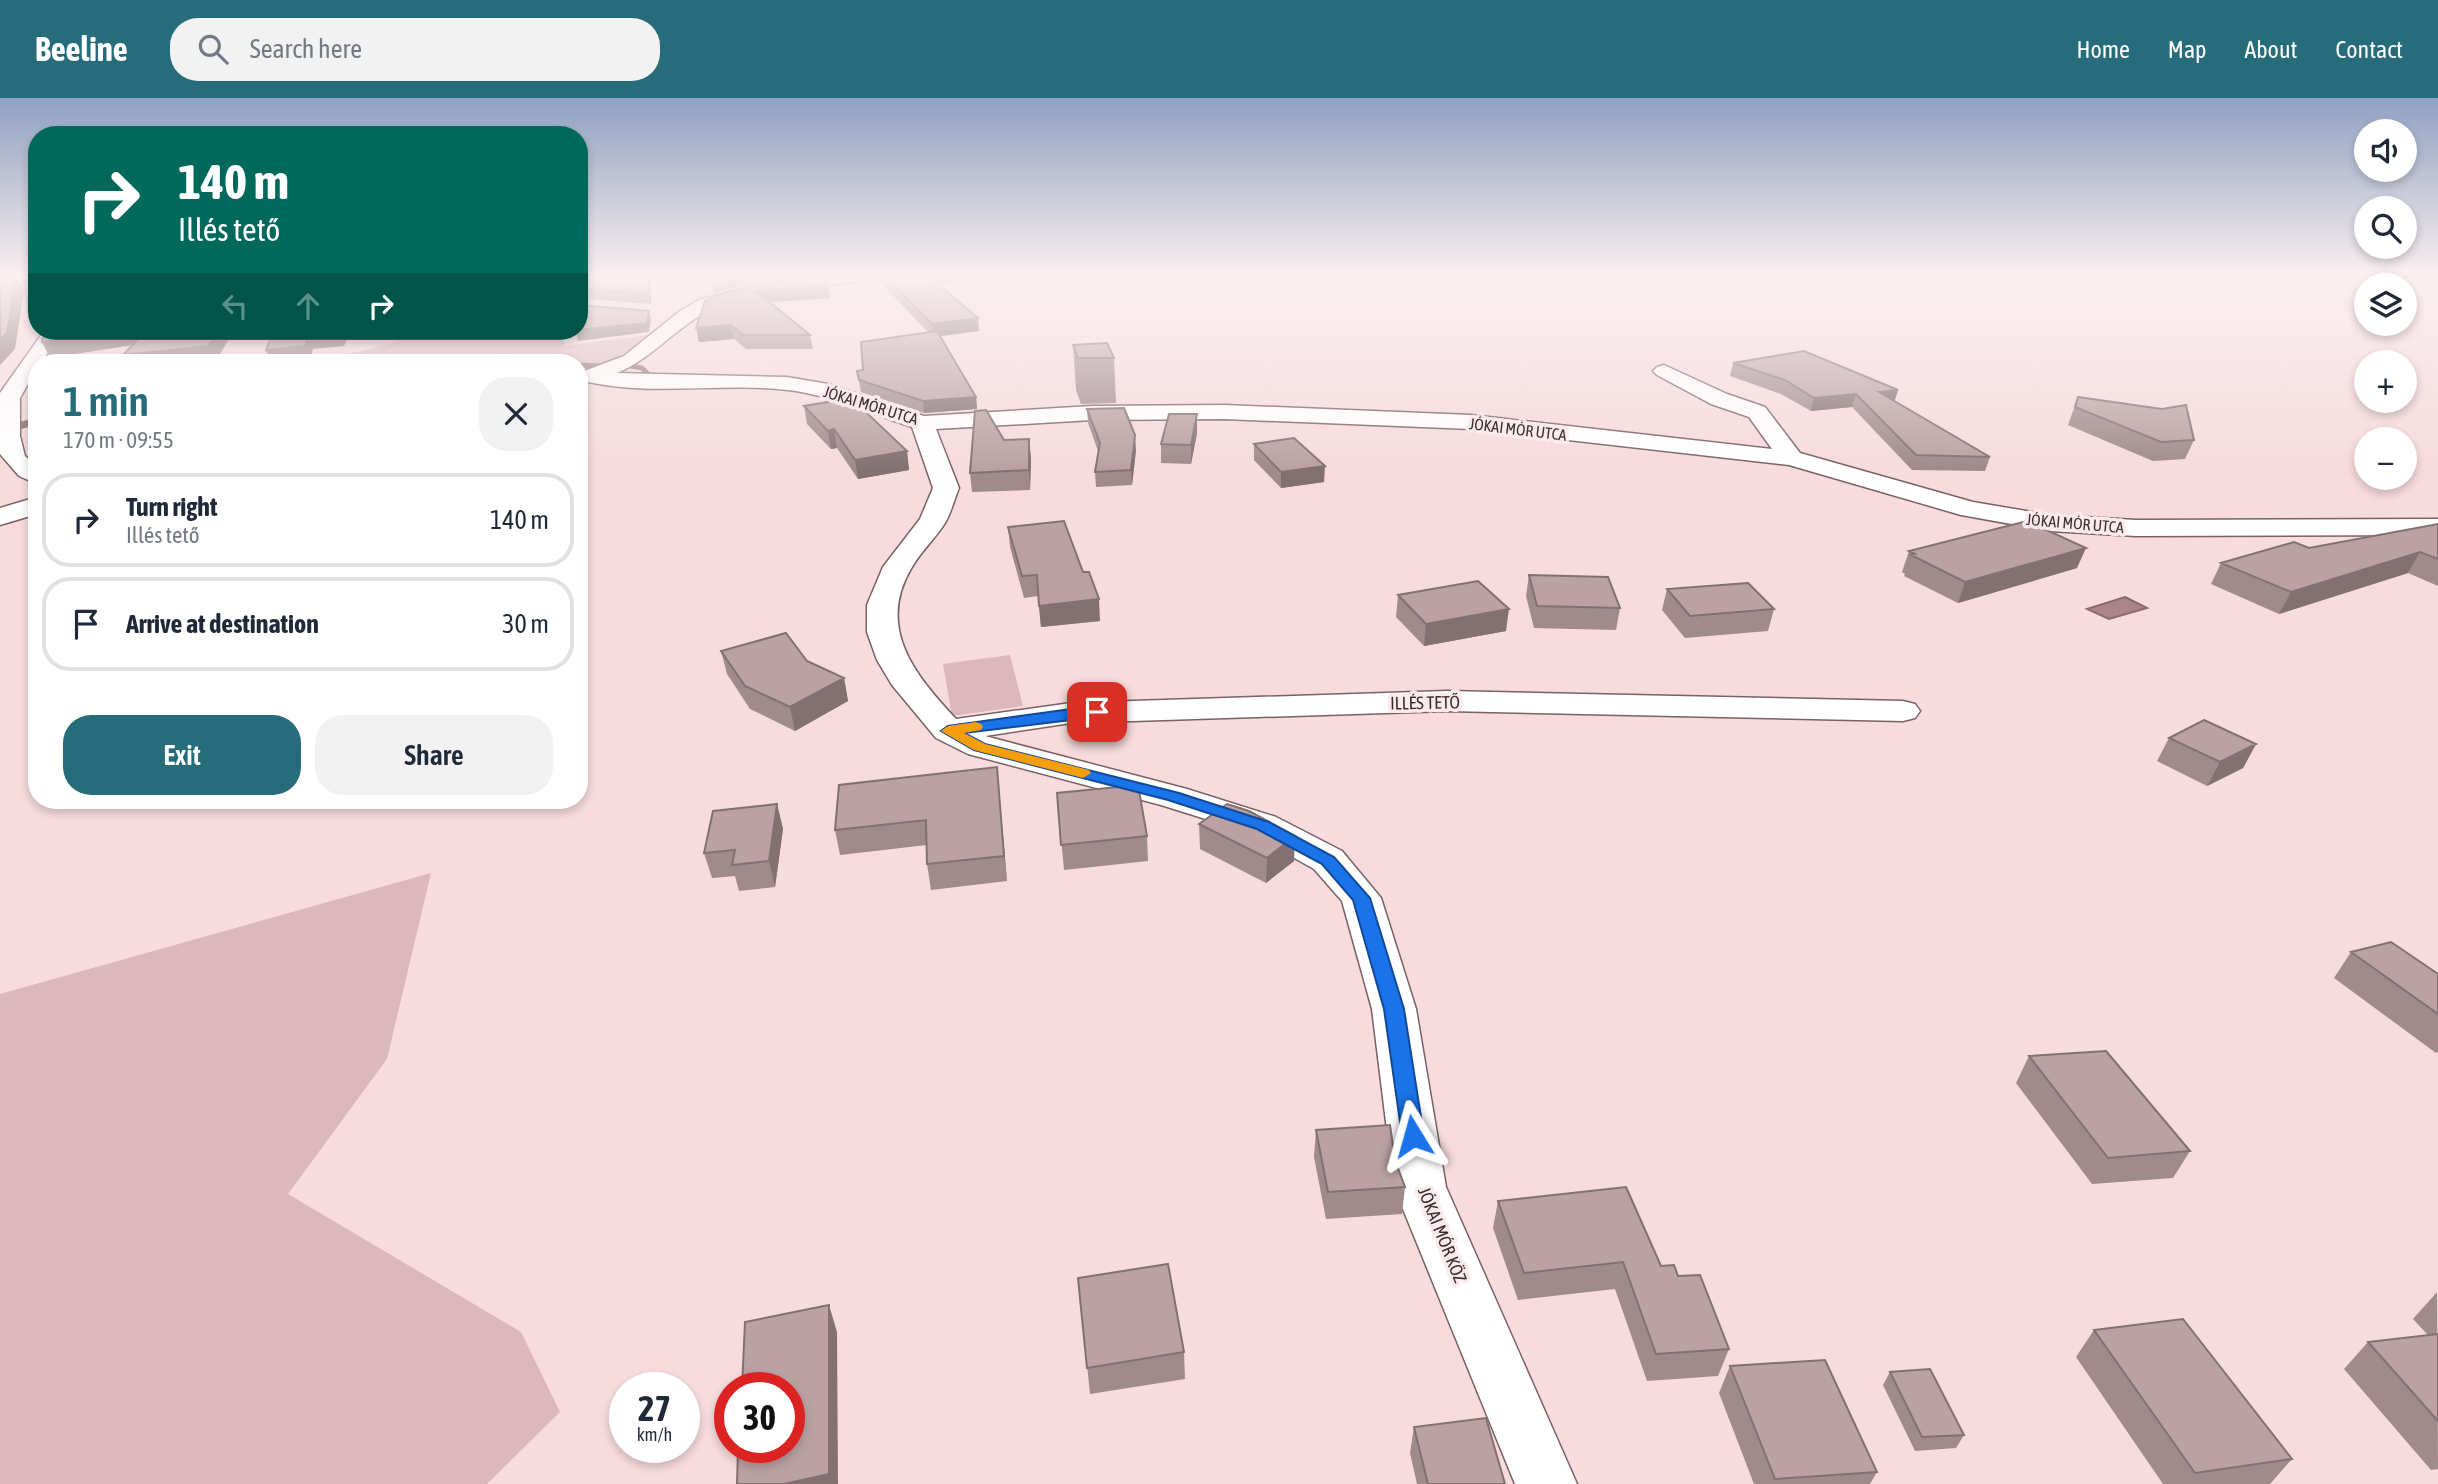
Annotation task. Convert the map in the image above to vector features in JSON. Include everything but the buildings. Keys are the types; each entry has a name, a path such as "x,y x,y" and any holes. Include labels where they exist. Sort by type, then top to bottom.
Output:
{"street":[{"path":"588,383 644,351 658,339"},
{"path":"28,369 9,397 13,422 11,455 28,471"},
{"path":"1664,371 1720,399 1757,412 1791,458"},
{"name":"JÓKAI MÓR UTCA","path":"588,384 733,380 787,383 820,389 922,422 1105,413 1224,412 1471,422 1791,458 1970,509 2050,523 2136,528 2438,527"},
{"path":"588,384 675,403"},
{"name":"JÓKAI MÓR KÖZ","path":"922,422 946,488 933,521 897,566 883,605 882,632 893,660 908,685 948,731 979,747 1174,797 1263,825 1328,860 1361,898 1394,1009 1420,1186 1546,1484"},
{"path":"0,517 28,508"},
{"name":"ILLÉS TETŐ","path":"948,731 1071,713 1447,701 1903,710"}],"shaded area":[{"path":"621,339 645,339 596,369 588,369 588,354 348,354 390,344 395,340 564,340 564,346"},
{"path":"2125,597 2147,608 2109,619 2087,609"},
{"path":"1010,655 1023,706 952,716 943,664"},
{"path":"431,873 387,1059 288,1194 521,1332 560,1412 487,1484 0,1484 0,994"}],"waterway":[{"path":"588,365 603,366"},
{"path":"631,366 642,368 649,375"},
{"path":"0,431 28,423"}],"slow traffic":[{"path":"976,727 948,731 979,747 1083,773"}],"route":[{"path":"1097,712 1071,713 948,731 979,747 1174,797 1263,825 1328,860 1361,898 1394,1009 1413,1136"}]}
